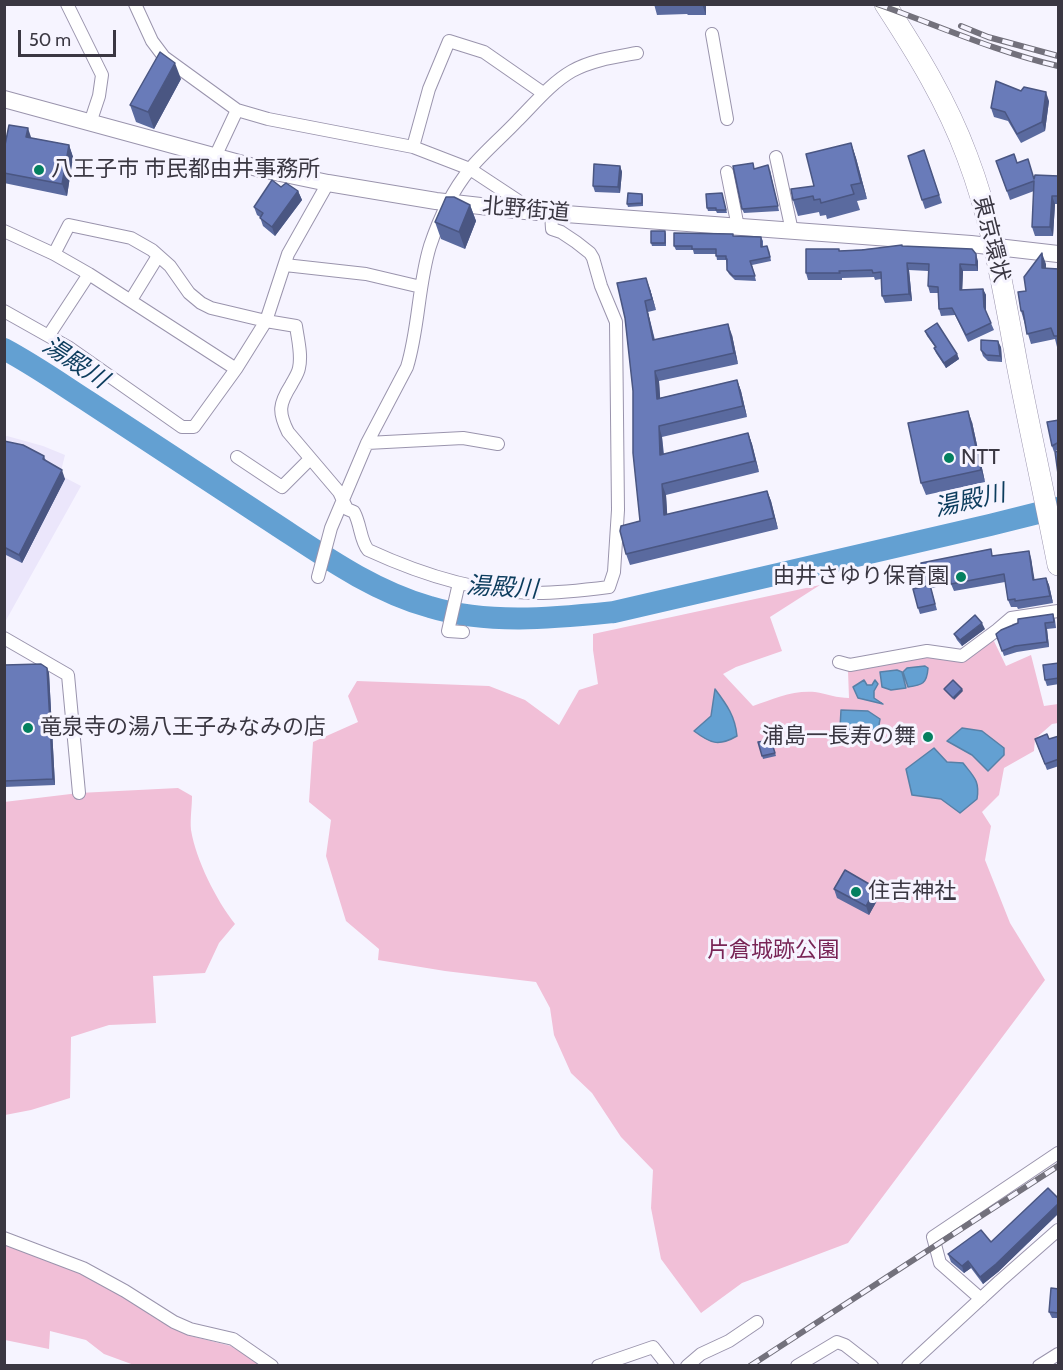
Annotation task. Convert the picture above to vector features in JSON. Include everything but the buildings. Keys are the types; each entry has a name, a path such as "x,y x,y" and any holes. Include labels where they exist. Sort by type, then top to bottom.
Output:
{"highway":[{"name":"東京環状","path":"885,4 934,83 967,154 975,177 995,247 1059,565"}],"main road":[{"name":"北野街道","path":"4,99 215,157 379,193 525,211 738,226 1059,254"}],"street":[{"path":"67,4 102,75 99,96 90,123"},
{"path":"135,4 152,40 164,57 237,110 268,119 413,147 471,168 517,200 525,211"},
{"path":"712,34 728,119"},
{"path":"413,147 429,89 449,40 484,52 543,93"},
{"path":"318,575 330,530 367,443 407,367 430,246 448,203 471,168 543,93 570,72 590,63 637,53"},
{"path":"909,66 934,83"},
{"path":"215,157 237,110"},
{"path":"776,157 792,231"},
{"path":"727,172 738,226"},
{"path":"4,311 49,335 93,363 183,427 194,427 236,369 266,321 288,254 328,183"},
{"path":"54,254 69,225 131,238 152,250 170,266 189,293 201,303 211,308 296,326 300,365 284,396 281,415 288,432 339,492 346,509 354,512 361,529 363,543 368,550 413,570 459,585 534,593 577,591 609,587 614,572 618,510 616,322 601,286 593,258 576,242 552,229 551,213"},
{"path":"4,231 54,254 89,274 236,369"},
{"path":"131,300 158,256"},
{"path":"285,265 366,274 421,287"},
{"path":"49,335 89,274"},
{"path":"367,443 463,438 498,444"},
{"path":"237,457 282,487 310,459"},
{"path":"459,585 448,631 463,632"},
{"path":"839,662 850,665 927,651 962,656 1011,618 1059,612"},
{"path":"4,638 68,675 79,793"},
{"path":"981,1299 940,1263 933,1237 1059,1153"},
{"path":"908,1365 1059,1230"},
{"path":"4,1238 82,1268 125,1291 174,1322 190,1329 233,1339 272,1365"},
{"path":"687,1365 701,1354 729,1341 757,1322"},
{"path":"797,1365 837,1342 845,1345 872,1365"},
{"path":"598,1365 653,1347 668,1365"},
{"path":"1039,1365 1059,1354"}],"shaded area":[{"path":"7,436 65,455 60,475 81,486 5,622 4,437"}],"green space":[{"name":"片倉城跡公園","path":"820,585 770,617 782,651 736,667 723,674 753,706 799,692 815,692 849,698 848,671 929,655 958,660 993,639 1006,666 1031,655 1044,706 1058,704 1058,723 1052,724 1035,739 1034,751 1004,768 999,795 982,812 991,826 985,860 1010,923 1045,980 848,1243 742,1283 701,1313 661,1259 651,1208 653,1170 621,1137 592,1093 571,1073 554,1035 550,1008 536,982 378,960 379,949 346,921 326,856 331,820 309,802 313,742 358,722 348,696 357,681 489,686 525,700 559,725 579,690 598,684 593,634"},
{"path":"178,788 192,796 191,830 197,854 214,892 235,924 219,943 205,973 153,976 156,1023 109,1025 71,1037 70,1098 5,1115 4,802 79,793"},
{"path":"5,1245 78,1271 160,1321 191,1336 231,1346 259,1365 134,1365 104,1354 86,1340 50,1331 49,1349 5,1340"}],"water":[{"path":"925,666 928,668 925,681 908,687 903,672 907,668"},
{"path":"897,670 902,672 906,688 891,690 882,687 880,672"},
{"path":"864,680 867,685 872,685 875,680 878,684 874,691 874,698 883,704 858,698 853,687"},
{"path":"715,689 730,711 737,736 725,742 710,741 694,731 711,716"},
{"path":"841,710 868,711 880,719 878,731 840,728"},
{"path":"962,728 982,731 1004,748 1004,755 988,771 972,755 947,741"},
{"path":"934,748 947,762 963,763 975,780 978,788 977,799 960,813 941,799 912,795 906,769"}],"waterway":[{"name":"湯殿川","path":"4,349 350,571 389,592 452,613 498,618 545,618 614,612 1058,508"}],"railway":[{"path":"877,4 989,46 1058,66"},
{"path":"961,26 988,37 1058,56"},
{"path":"750,1366 1058,1166"}],"place":[{"name":"八王子市 市民都由井事務所","path":"39,170"},
{"name":"NTT","path":"949,458"},
{"name":"由井さゆり保育園","path":"961,577"},
{"name":"竜泉寺の湯八王子みなみの店","path":"28,728"},
{"name":"浦島一長寿の舞","path":"928,737"},
{"name":"住吉神社","path":"856,892"}]}
